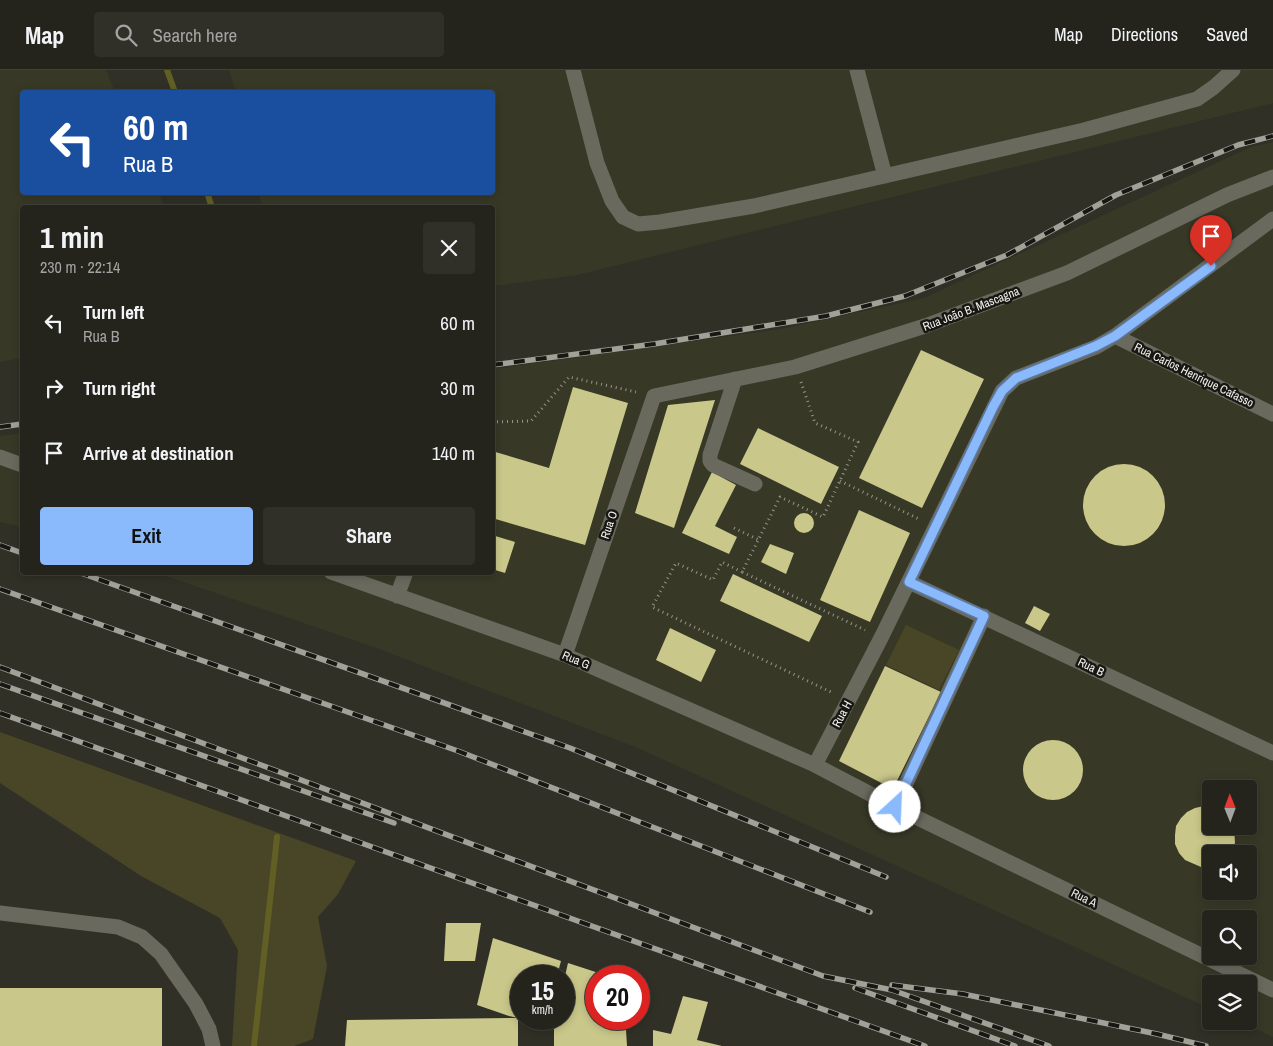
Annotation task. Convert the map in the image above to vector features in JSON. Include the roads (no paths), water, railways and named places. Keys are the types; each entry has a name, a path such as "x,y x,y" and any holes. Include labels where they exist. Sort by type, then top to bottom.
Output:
{"lane":[{"path":"573,70 598,163 612,200 623,217 638,224 754,206 1084,130 1197,99 1233,70"},
{"path":"857,70 885,176"},
{"name":"Rua João B. Mascagna","path":"654,396 796,367 926,326 1066,273 1226,195 1273,177"},
{"name":"Rua H","path":"815,765 850,701 1002,391 1016,378 1096,346 1115,336 1273,219"},
{"name":"Rua Carlos Henrique Cafasso","path":"1115,336 1273,414"},
{"path":"735,379 710,455 710,461 755,484"},
{"name":"Rua O","path":"565,655 654,396"},
{"path":"0,458 20,464"},
{"name":"Rua G","path":"339,575 565,655 815,765"},
{"path":"397,596 405,575"},
{"name":"Rua B","path":"909,582 1273,753"},
{"path":"815,765 895,807 984,616"},
{"name":"Rua A","path":"895,807 1273,990"},
{"path":"0,913 118,927 142,936 160,954 196,1004 209,1028 213,1046"}],"waterway":[{"path":"167,70 174,90"},
{"path":"208,195 211,205"},
{"path":"254,1046 277,837"}],"railway":[{"path":"495,365 654,344 826,316 905,296 1007,255 1116,195 1238,145 1273,136"},
{"path":"0,427 20,424"},
{"path":"0,545 20,552"},
{"path":"86,575 570,748 886,877"},
{"path":"0,589 458,751 870,912"},
{"path":"0,667 823,976 892,990 1049,1046"},
{"path":"0,684 394,823"},
{"path":"0,713 925,1046"},
{"path":"892,985 963,994 1206,1046"},
{"path":"855,988 1015,1046"}]}
